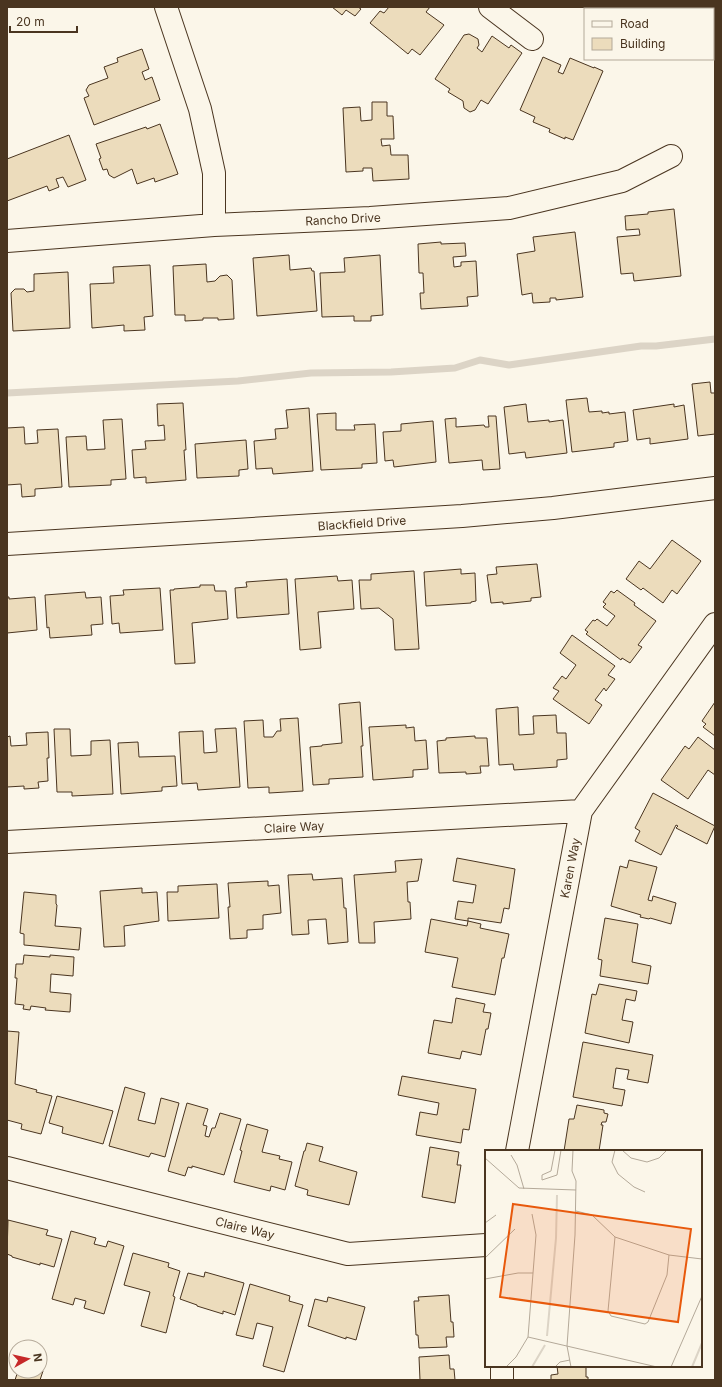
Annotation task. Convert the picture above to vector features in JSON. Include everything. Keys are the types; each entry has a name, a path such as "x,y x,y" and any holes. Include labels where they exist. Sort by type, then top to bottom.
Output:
{"street":[{"path":"166,7 200,109 214,173 214,224"},
{"path":"490,7 532,39"},
{"name":"Rancho Drive","path":"7,241 214,224 370,218 509,208 622,181 671,156"},
{"name":"Blackfield Drive","path":"7,544 462,516 553,508 715,488"},
{"name":"Karen Way","path":"517,1150 581,811 715,624"},
{"name":"Claire Way","path":"7,842 581,811"},
{"name":"Claire Way","path":"7,1168 348,1254 485,1245"},
{"path":"502,1367 502,1380"}],"building":[{"path":"332,7 358,7 361,9 355,16 346,10 342,15"},
{"path":"389,7 430,7 426,12 444,25 420,55 412,49 408,54 370,23 380,11 384,13"},
{"path":"469,34 478,39 479,45 477,48 482,52 492,36 509,48 511,45 522,53 488,104 481,100 475,110 470,112 464,108 463,101 448,92 450,89 435,79 464,35"},
{"path":"142,49 149,69 142,72 145,80 152,77 160,100 94,125 84,98 89,96 86,90 89,85 108,78 104,67 118,62 117,58"},
{"path":"543,57 561,65 558,72 563,74 570,58 603,71 573,140 565,137 565,139 549,132 550,129 533,122 535,117 520,110"},
{"path":"372,102 387,102 387,116 393,116 394,139 381,139 382,146 390,145 391,155 408,155 409,179 373,181 372,168 363,168 363,171 346,172 343,108 360,107 361,121 372,120"},
{"path":"160,124 178,174 155,182 154,178 137,184 132,169 114,178 109,175 107,169 103,170 96,144 146,127 147,129"},
{"path":"69,135 86,180 68,187 63,177 56,179 59,187 49,191 47,186 7,201 7,159"},
{"path":"674,209 681,276 634,281 633,273 621,274 617,237 640,235 639,229 626,230 625,216 648,214 648,212"},
{"path":"575,232 583,297 556,300 556,298 550,298 550,302 533,303 532,293 522,295 517,254 535,251 533,237"},
{"path":"441,242 441,244 465,243 466,256 453,257 454,267 461,266 461,262 476,261 478,296 467,297 468,306 421,309 420,293 424,293 423,273 419,273 418,244"},
{"path":"289,255 290,270 311,268 312,271 314,271 317,311 257,316 253,258"},
{"path":"380,255 383,315 371,316 371,321 354,321 354,316 322,317 320,273 345,272 344,258"},
{"path":"206,264 207,282 215,281 220,276 227,275 232,280 234,319 218,320 218,318 203,318 203,320 185,321 185,315 175,315 173,266"},
{"path":"150,265 153,316 144,317 145,330 124,331 124,325 92,328 90,284 114,283 113,267"},
{"path":"68,272 70,328 13,331 11,293 15,289 24,289 27,292 34,291 34,274"},
{"path":"710,382 711,393 715,393 715,434 698,436 692,384"},
{"path":"587,398 589,412 602,411 602,413 609,412 609,414 625,412 628,441 614,443 614,447 572,452 566,400"},
{"path":"183,403 186,480 146,483 146,477 134,478 132,450 146,449 145,441 165,440 164,425 158,426 157,404"},
{"path":"526,404 528,422 563,420 567,453 526,458 525,452 509,454 504,407"},
{"path":"674,404 674,407 684,405 688,439 650,444 650,438 637,440 633,410"},
{"path":"309,408 313,471 273,474 272,468 256,469 254,441 276,439 275,429 288,428 286,410"},
{"path":"336,413 336,430 355,430 354,425 375,424 377,463 362,464 362,468 321,470 317,414"},
{"path":"488,416 496,416 500,469 483,470 482,460 449,463 445,419 456,418 456,427 484,425 485,427 489,427"},
{"path":"122,419 126,479 111,480 111,485 69,487 66,437 86,436 87,450 105,449 103,420"},
{"path":"433,421 436,462 394,467 393,460 385,461 383,432 401,431 401,424"},
{"path":"24,427 25,444 38,443 37,430 58,429 62,487 35,489 35,496 22,497 21,484 7,485 7,428"},
{"path":"246,440 248,469 239,470 239,476 197,478 195,444"},
{"path":"672,540 701,561 677,594 672,590 663,603 643,588 641,590 626,579 639,561 650,569"},
{"path":"537,564 541,597 531,598 531,601 503,604 503,602 491,603 487,575 497,574 496,567"},
{"path":"461,569 461,574 475,573 476,601 471,603 426,606 424,572"},
{"path":"414,571 419,649 395,650 393,619 379,608 361,609 359,580 371,580 371,574"},
{"path":"337,576 338,581 352,580 354,609 318,612 321,648 300,650 295,579"},
{"path":"287,579 289,614 237,618 235,588 247,587 246,582"},
{"path":"200,585 214,585 215,591 226,591 228,619 192,623 195,663 175,664 170,590 200,587"},
{"path":"160,588 163,630 120,633 119,623 112,624 110,596 124,595 123,590"},
{"path":"617,590 656,621 638,645 642,647 630,663 622,658 621,660 586,634 588,632 585,630 593,620 595,621 597,619 607,626 615,616 603,607 606,604 603,602 611,591 614,593"},
{"path":"85,592 86,598 101,597 103,624 91,625 92,635 50,638 49,627 47,628 45,595"},
{"path":"7,597 9,597 9,599 35,597 37,630 7,633"},
{"path":"572,635 615,666 608,675 615,679 606,691 604,688 595,700 602,705 589,724 553,699 559,691 553,688 562,676 566,679 576,665 560,653"},
{"path":"360,702 363,746 361,746 363,777 329,779 329,784 313,785 310,747 342,743 339,704"},
{"path":"715,702 715,736 703,727 706,724 702,721"},
{"path":"518,707 519,735 534,734 533,716 556,715 557,733 566,733 567,759 557,760 557,767 514,770 513,764 499,765 496,709"},
{"path":"298,718 303,791 269,793 269,787 248,788 244,721 263,720 264,737 273,737 277,731 281,731 280,719"},
{"path":"406,725 406,728 414,727 415,741 426,740 428,769 413,770 413,777 373,780 369,727"},
{"path":"236,728 240,787 198,790 197,783 182,784 179,732 203,731 204,753 217,752 215,729"},
{"path":"54,729 70,729 71,756 91,755 91,741 110,740 113,794 72,796 72,792 57,792"},
{"path":"48,732 48,781 38,782 39,788 24,789 24,786 7,787 7,737 10,736 11,746 27,745 26,733"},
{"path":"475,736 475,738 487,738 489,766 480,766 481,773 439,773 437,741 446,740 446,738"},
{"path":"698,737 715,750 715,775 708,770 688,799 661,780 685,746 689,749"},
{"path":"138,742 139,757 175,756 177,786 162,787 162,791 121,794 118,743"},
{"path":"653,793 715,826 707,844 676,828 678,826 676,825 661,855 635,841 640,831 635,828"},
{"path":"457,858 515,869 509,909 504,908 501,923 468,918 468,921 455,919 458,901 473,903 476,885 453,881"},
{"path":"422,859 418,881 407,882 411,919 374,922 375,943 359,943 354,875 396,872 395,861"},
{"path":"629,860 657,867 648,900 652,901 653,896 676,903 671,924 650,918 640,917 641,915 611,906 620,866 627,868"},
{"path":"312,874 313,880 342,878 348,942 328,944 326,919 308,920 309,934 292,935 288,875"},
{"path":"268,881 268,886 279,885 281,913 263,915 263,929 247,930 247,938 230,939 228,883"},
{"path":"217,884 219,918 168,921 167,892 178,892 178,886"},
{"path":"142,888 142,893 157,892 159,921 124,926 125,946 104,947 100,891"},
{"path":"24,892 56,895 57,905 55,926 81,928 79,950 24,945 24,934 20,933"},
{"path":"605,918 638,924 632,962 651,966 648,984 600,976 602,960 598,959"},
{"path":"431,919 467,926 468,921 481,924 480,928 509,934 504,958 502,958 495,995 452,987 458,958 425,952"},
{"path":"24,955 74,957 73,976 51,974 50,992 71,994 70,1012 45,1010 46,1008 31,1006 30,1010 23,1009 24,1005 15,1004 17,978 15,978 16,964 23,964"},
{"path":"599,984 637,991 635,1001 626,999 622,1020 633,1022 629,1043 585,1033 592,994 596,995"},
{"path":"456,998 485,1004 483,1012 491,1013 481,1055 462,1051 460,1059 428,1053 434,1020 452,1023"},
{"path":"7,1031 19,1032 15,1084 52,1096 41,1134 21,1129 22,1124 7,1120"},
{"path":"583,1042 653,1055 648,1083 627,1079 629,1070 616,1068 613,1088 625,1090 622,1106 573,1097"},
{"path":"402,1076 476,1089 469,1130 463,1129 461,1143 416,1135 420,1112 437,1115 439,1103 398,1095"},
{"path":"125,1087 145,1093 138,1120 155,1124 161,1098 179,1103 165,1157 151,1153 149,1157 109,1146"},
{"path":"57,1096 113,1111 103,1144 62,1133 63,1127 49,1123"},
{"path":"187,1103 208,1109 203,1125 207,1126 205,1136 209,1137 212,1128 215,1128 220,1113 241,1119 224,1175 192,1166 192,1168 188,1167 185,1176 168,1171"},
{"path":"577,1105 604,1110 604,1113 608,1114 606,1122 602,1122 601,1125 603,1125 599,1150 564,1150 569,1119 574,1119"},
{"path":"247,1124 268,1130 262,1152 280,1156 279,1159 292,1162 285,1190 271,1186 270,1191 234,1182"},
{"path":"307,1143 323,1147 319,1161 357,1172 349,1205 307,1195 308,1190 295,1186"},
{"path":"430,1147 459,1152 457,1165 461,1165 455,1203 422,1197"},
{"path":"8,1220 48,1230 46,1235 62,1239 54,1267 40,1263 40,1265 12,1257 7,1254"},
{"path":"71,1231 96,1238 94,1244 106,1247 108,1241 124,1246 104,1314 84,1308 86,1301 75,1298 73,1305 52,1299"},
{"path":"133,1253 169,1263 168,1267 180,1271 173,1296 175,1297 166,1333 141,1326 150,1292 124,1285"},
{"path":"205,1272 244,1283 235,1315 223,1311 223,1314 180,1299 188,1273 204,1277"},
{"path":"250,1284 290,1296 289,1301 303,1305 284,1372 263,1366 273,1327 257,1323 253,1339 236,1335"},
{"path":"449,1295 451,1322 453,1322 454,1337 446,1337 447,1347 419,1348 418,1335 416,1335 414,1301 419,1301 418,1297"},
{"path":"328,1297 365,1307 356,1340 346,1337 346,1339 308,1326 315,1299 327,1302"},
{"path":"449,1355 450,1369 454,1369 455,1380 420,1380 419,1357"},
{"path":"557,1367 586,1367 586,1377 588,1377 588,1380 551,1380 551,1375 558,1374"},
{"path":"15,1379 40,1379 40,1380"}],"waterway":[{"path":"7,393 238,381 311,373 391,372 455,368 480,360 509,365 641,346 656,346 715,339"}]}
